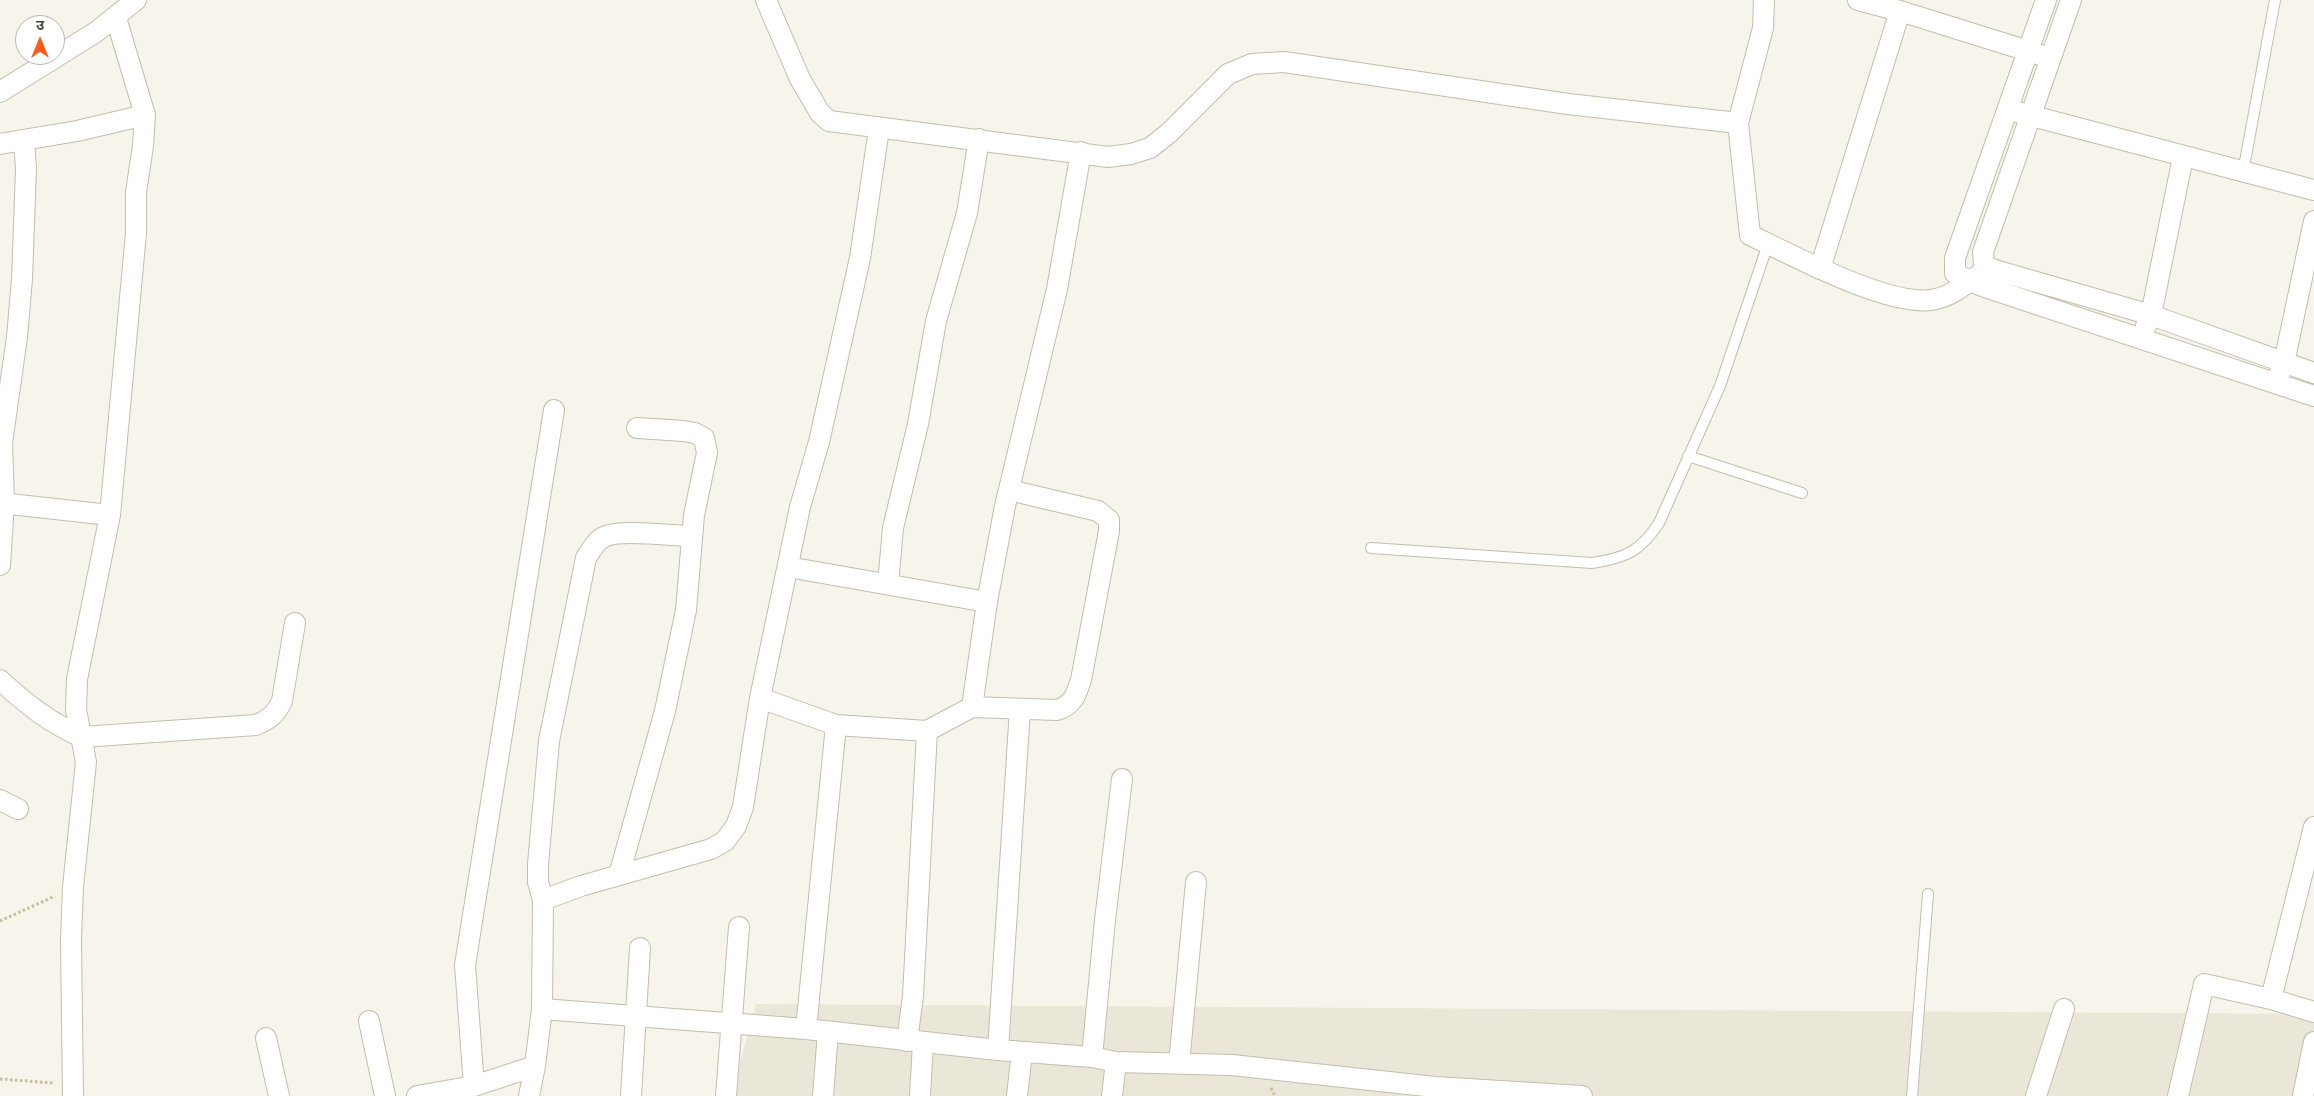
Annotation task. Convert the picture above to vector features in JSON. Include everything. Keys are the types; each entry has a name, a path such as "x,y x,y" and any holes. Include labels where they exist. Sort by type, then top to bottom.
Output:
{"street":[{"path":"0,92 116,18 136,0"},
{"path":"766,0 800,79 820,113 829,121 879,129 979,139 1108,157 1131,154 1150,148 1169,134 1228,74 1252,64 1284,62 1568,104 1738,123"},
{"path":"1764,0 1763,28 1738,123 1750,235 1820,269 1890,295 1919,302 1938,299 1989,268"},
{"path":"1858,0 2049,57"},
{"path":"2046,0 1954,263 1955,272 1969,281 2140,340 2314,396"},
{"path":"2071,0 2049,57 1983,252 1984,264 1989,268 2151,315 2314,374"},
{"path":"1820,269 1900,11"},
{"path":"73,1090 71,939 73,887 86,762 76,710 77,680 110,515 136,233 136,192 143,146 145,115 116,18"},
{"path":"2008,109 2183,157 2314,190"},
{"path":"0,144 77,131 145,115"},
{"path":"544,900 619,874 711,849 725,841 736,826 743,807 760,698 800,507 819,442 860,258 879,129"},
{"path":"888,584 893,528 918,424 936,321 967,213 979,139"},
{"path":"0,565 2,443 17,337 22,279 26,169 24,140"},
{"path":"972,707 987,602 1009,490 1057,289 1081,152"},
{"path":"2140,340 2151,315 2183,157"},
{"path":"2275,384 2284,362 2314,221"},
{"path":"474,1086 465,965 554,410"},
{"path":"619,874 665,712 686,610 694,515 707,453 704,438 695,433 637,428"},
{"path":"760,698 836,725 927,731 972,707 1057,710 1065,708 1073,701 1078,691 1109,531 1109,520 1098,511 1009,490"},
{"path":"2,503 56,511 110,515"},
{"path":"528,1096 535,1066 542,1009 544,900 538,882 538,864 549,741 586,558 596,543 606,536 619,534 692,536"},
{"path":"788,567 987,602"},
{"path":"0,680 35,711 58,726 82,737 256,725 269,720 278,712 282,701 295,623"},
{"path":"998,1050 1020,709"},
{"path":"806,1029 836,725"},
{"path":"920,1096 913,996 927,731"},
{"path":"1092,1057 1105,920 1122,779"},
{"path":"0,800 18,809"},
{"path":"2271,998 2314,826"},
{"path":"1179,1064 1196,882"},
{"path":"726,1096 739,927"},
{"path":"630,1096 640,948"},
{"path":"2178,1096 2204,984 2271,998 2314,1012"},
{"path":"542,1009 635,1015 732,1025 806,1029 915,1042 1092,1057 1116,1062 1232,1065 1434,1092 1582,1096"},
{"path":"2036,1096 2064,1010"},
{"path":"369,1021 385,1096"},
{"path":"823,1096 828,1032"},
{"path":"266,1038 280,1096"},
{"path":"2303,1096 2314,1042"},
{"path":"1017,1096 1022,1052"},
{"path":"1112,1096 1116,1062"},
{"path":"417,1096 474,1086 535,1066"}],"lane":[{"path":"2243,172 2275,0"},
{"path":"1371,548 1592,564 1615,560 1636,550 1648,540 1659,523 1720,386 1768,244"},
{"path":"1688,456 1802,493"},
{"path":"1912,1096 1928,894"}],"path":[{"path":"0,921 73,887"},
{"path":"0,1079 73,1090"}],"shaded area":[{"path":"756,1004 2314,1014 2314,1096 731,1096"}]}
